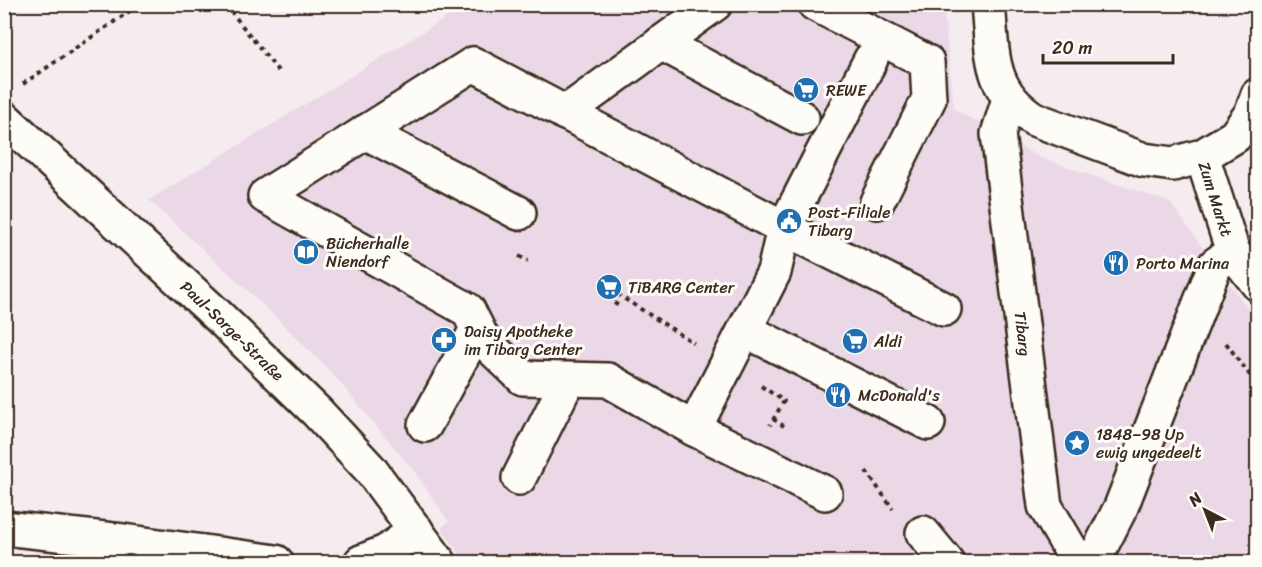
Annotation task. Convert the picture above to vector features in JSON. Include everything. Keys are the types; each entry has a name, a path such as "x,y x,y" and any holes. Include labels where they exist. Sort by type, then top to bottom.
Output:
{"street":[{"path":"565,112 715,4"},
{"path":"815,4 927,62 928,99 877,202"},
{"path":"988,4 995,68 1000,84 1009,99 1020,110 1034,119 1144,160 1173,164 1202,156"},
{"path":"661,43 802,118"},
{"path":"694,429 774,272 784,228 871,59"},
{"path":"825,493 694,429 608,380 523,378 483,340 468,310 265,196 473,64 784,228 944,309"},
{"name":"Zum Markt","path":"1257,95 1251,114 1235,136 1202,156 1233,252 1257,284"},
{"name":"Tibarg","path":"1009,99 999,134 1045,506 1078,562"},
{"name":"Paul-Sorge-Straße","path":"9,104 214,312 317,412 370,469 439,562"},
{"path":"365,132 519,213"},
{"path":"1093,562 1121,507 1215,265 1233,252"},
{"path":"425,425 477,329"},
{"path":"745,330 928,423"},
{"path":"519,478 568,380"},
{"path":"4,528 123,541 276,562"},
{"path":"362,562 386,552 416,530"},
{"path":"923,533 948,562"}],"path":[{"path":"9,104 140,4"},
{"path":"225,4 279,72"},
{"path":"519,256 528,261"},
{"path":"617,294 623,297"},
{"path":"614,303 619,306"},
{"path":"773,419 784,426"},
{"path":"866,471 897,514"}],"shaded area":[{"name":"TiBARG Center","path":"467,5 943,5 954,109 1041,158 1170,202 1257,320 1257,562 466,562 441,528 449,522 414,471 326,367 261,303 149,200"}],"place":[{"name":"REWE","path":"806,90"},
{"name":"Post-Filiale Tibarg","path":"789,221"},
{"name":"Bücherhalle Niendorf","path":"306,252"},
{"name":"Porto Marina","path":"1116,263"},
{"name":"TiBARG Center","path":"609,287"},
{"name":"Daisy Apotheke im Tibarg Center","path":"444,340"},
{"name":"Aldi","path":"855,341"},
{"name":"McDonald's","path":"838,395"},
{"name":"1848–98 Up ewig ungedeelt","path":"1077,443"}]}
